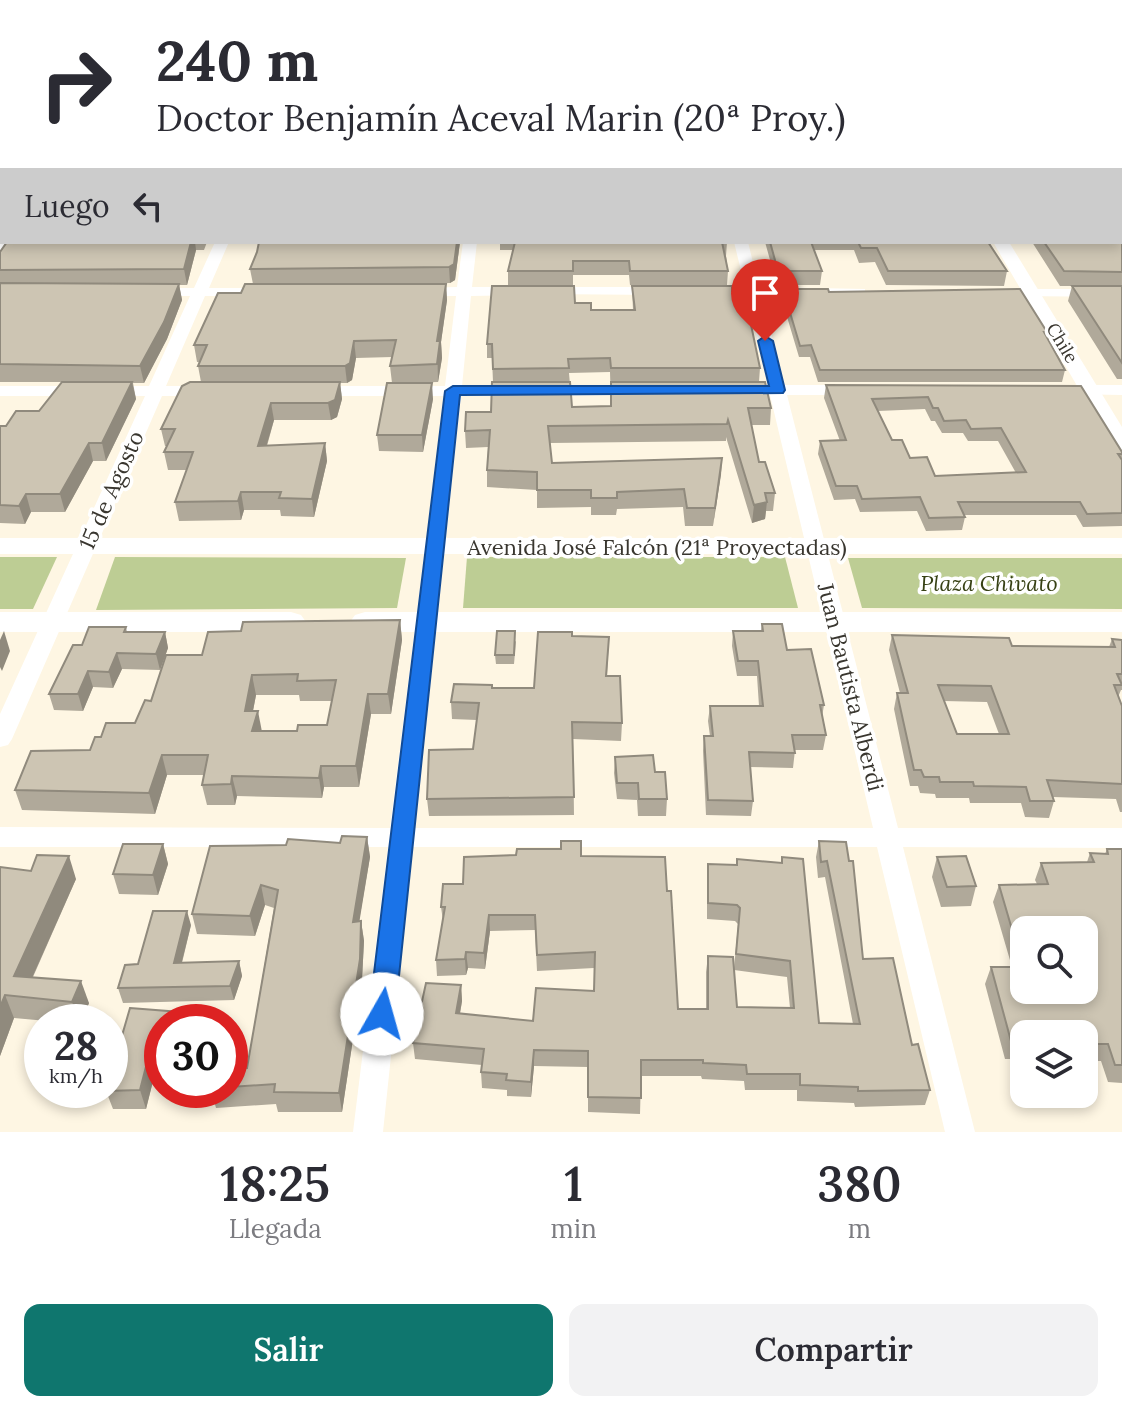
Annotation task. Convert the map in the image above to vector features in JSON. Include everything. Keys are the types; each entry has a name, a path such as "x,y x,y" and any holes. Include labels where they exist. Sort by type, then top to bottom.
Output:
{"main road":[{"name":"Avenida José Falcón (21ª Proyectadas)","path":"0,546 1122,546"},
{"path":"0,622 1122,622"}],"street":[{"name":"15 de Agosto","path":"0,739 221,244"},
{"path":"368,1132 470,244"},
{"name":"Juan Bautista Alberdi","path":"741,244 960,1132"},
{"name":"Chile","path":"1002,244 1122,444"},
{"path":"139,292 278,292"},
{"path":"402,292 877,292"},
{"path":"1001,293 1122,293"},
{"path":"297,391 654,390"},
{"path":"731,390 871,390"},
{"path":"1058,390 1122,390"},
{"path":"0,391 218,391"},
{"path":"0,837 1122,838"}],"green space":[{"path":"0,557 57,557 33,609 0,609"},
{"path":"115,557 406,558 397,608 96,610"},
{"path":"467,557 785,557 798,608 463,608"},
{"name":"Plaza Chivato","path":"848,558 1122,558 1122,609 862,608"}],"building":[{"path":"6,244 190,244 184,269 0,270 0,252"},
{"path":"259,244 457,244 454,264 449,267 250,269"},
{"path":"515,244 722,244 728,271 630,271 629,261 573,261 573,271 508,271"},
{"path":"771,244 812,244 822,271 778,271"},
{"path":"859,244 989,244 1007,271 888,271 877,248 861,248"},
{"path":"1045,244 1122,244 1122,272 1064,271"},
{"path":"0,283 179,284 164,322 140,366 0,364"},
{"path":"245,284 446,284 437,341 440,341 437,364 390,366 396,340 354,341 350,363 345,366 198,366 207,345 194,345 218,293 241,293"},
{"path":"492,286 574,286 575,303 591,303 591,310 635,310 632,286 732,286 732,291 744,291 760,368 611,368 610,358 568,359 569,368 493,369 492,344 487,344"},
{"path":"1072,286 1122,286 1122,363"},
{"path":"783,289 828,289 829,292 1020,289 1047,332 1044,332 1065,370 820,370 811,345 800,346"},
{"path":"62,382 132,382 102,443 89,443 60,494 26,494 19,506 0,505 0,426 6,426 16,411 39,411"},
{"path":"190,382 340,382 335,400 328,403 271,403 258,446 325,443 312,499 279,498 281,492 241,492 238,501 175,502 193,452 164,452 175,429 161,429 182,386"},
{"path":"492,382 570,382 572,407 611,406 611,382 765,382 771,408 748,408 759,462 765,462 775,493 765,493 767,502 754,505 728,420 727,424 548,426 552,463 722,458 715,508 687,508 684,489 617,492 617,498 591,498 591,490 537,490 537,472 487,470 490,430 465,431 466,412 491,412"},
{"path":"387,383 432,383 422,435 377,435"},
{"path":"826,385 1081,386 1122,452 1118,454 1122,460 1122,513 1087,514 1080,502 958,502 965,517 929,518 920,497 862,499 857,486 836,486 820,441 846,440","holes":["928,397 933,408 938,408 944,421 966,420 971,429 1001,428 1026,472 935,476 927,457 910,458 902,440 892,440 872,399"]},
{"path":"400,620 388,694 368,694 356,766 321,766 319,778 232,776 231,784 202,785 208,755 162,755 149,793 15,790 31,751 90,750 95,737 101,737 106,723 135,723 145,700 151,701 166,655 202,655 208,632 241,631 243,622","holes":["298,674 297,681 336,680 327,725 298,725 297,731 252,731 258,711 245,711 252,675"]},
{"path":"762,624 782,624 787,650 811,649 824,705 820,705 826,735 792,735 795,753 749,752 753,801 708,800 704,736 713,736 710,706 763,706 758,661 738,661 733,631 763,631"},
{"path":"89,627 126,627 124,632 165,632 156,654 117,653 109,672 88,671 78,694 49,694 73,645 82,645"},
{"path":"497,631 515,631 514,655 495,655"},
{"path":"538,632 609,637 606,676 620,676 622,723 572,722 574,797 427,799 429,750 473,749 479,703 451,702 454,684 534,688"},
{"path":"892,635 1009,638 1012,646 1115,647 1112,639 1122,640 1122,674 1117,674 1122,685 1114,685 1122,706 1122,784 1047,780 1054,801 1030,801 1026,787 974,786 973,782 940,782 939,777 924,777 921,770 914,770 897,693 908,693","holes":["938,685 991,686 1009,734 957,734"]},
{"path":"653,755 655,772 665,772 667,799 639,799 638,783 617,783 615,757"},
{"path":"342,836 367,837 353,922 361,921 360,959 339,1093 274,1092 275,1084 248,1086 248,1062 278,890 261,885 250,916 192,914 210,846 286,845 288,839 340,843"},
{"path":"561,841 581,841 581,856 665,857 667,891 671,891 678,1009 708,1009 708,956 733,957 737,1007 794,1008 790,961 736,954 740,908 737,905 708,903 708,864 737,865 737,859 782,863 782,857 803,859 819,1023 860,1024 827,861 821,862 819,841 846,842 849,861 853,861 863,959 893,958 912,1045 918,1044 930,1090 858,1091 858,1087 800,1085 800,1074 747,1074 746,1065 703,1063 703,1060 641,1060 641,1098 588,1097 588,1051 534,1050 531,1082 506,1080 507,1074 481,1072 484,1049 413,1043 426,983 461,985 456,1013 533,1021 536,988 594,991 595,952 537,955 535,915 489,915 484,953 466,952 465,959 436,960 445,907 441,907 443,884 463,884 464,857 516,855 517,849 561,849"},
{"path":"123,844 163,844 153,875 113,874"},
{"path":"1107,849 1122,849 1122,1065 1115,1065 1108,1044 1098,1044 1098,1020 1010,1020 1010,1037 991,967 1010,967 1010,1004 1098,1004 1098,916 1010,916 1010,923 999,885 1048,884 1041,863 1094,862 1090,853 1108,854"},
{"path":"37,855 69,856 14,976 81,981 72,1002 5,995 0,1007 0,867 31,871"},
{"path":"966,856 976,886 947,887 937,857"},
{"path":"153,911 187,911 174,963 239,961 230,986 118,988 125,965 138,964"},
{"path":"130,1008 144,1009 144,1074 140,1090 128,1090"}],"route":[{"path":"382,1014 453,391 778,390 765,341"}]}
